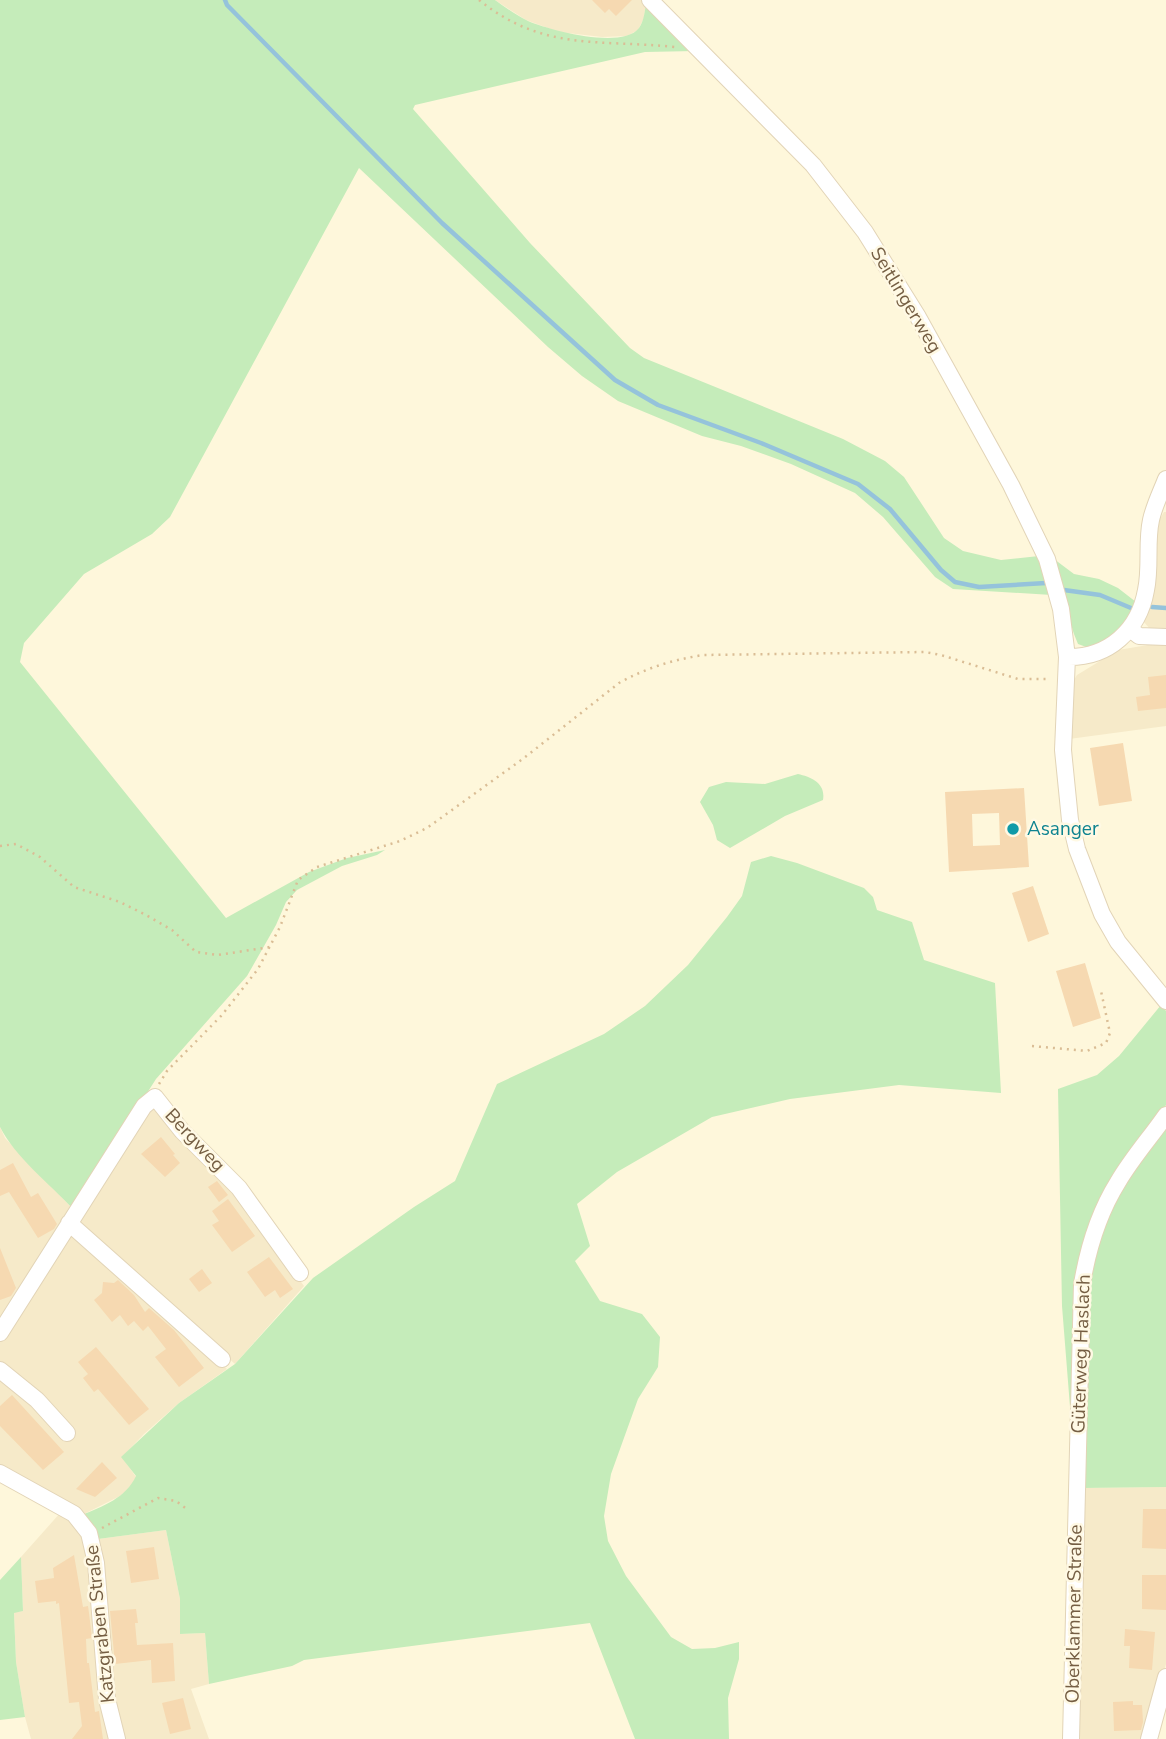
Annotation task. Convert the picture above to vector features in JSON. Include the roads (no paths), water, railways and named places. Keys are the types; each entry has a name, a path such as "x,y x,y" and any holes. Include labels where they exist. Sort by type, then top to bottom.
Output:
{"street":[{"name":"Seitlingerweg","path":"650,0 813,165 886,263 1005,473 1034,531 1056,584 1067,657"},
{"path":"1166,479 1162,503 1151,521 1146,590 1140,612 1130,629 1115,645 1083,657 1067,657 1063,750 1070,820 1077,849 1098,904 1113,933 1166,1001"},
{"path":"1130,629 1139,636 1166,637"},
{"name":"Bergweg","path":"0,1333 144,1106 155,1097 182,1131 239,1188 300,1273"},
{"name":"Güterweg Haslach","path":"1077,1489 1080,1317 1087,1255 1094,1231 1117,1182 1166,1115"},
{"path":"69,1223 222,1359"},
{"path":"0,1370 37,1400 67,1433"},
{"name":"Katzgraben Straße","path":"0,1473 74,1514 89,1533 96,1563 107,1699 117,1739"},
{"name":"Oberklammer Straße","path":"1071,1739 1077,1489"},
{"path":"1149,1739 1166,1676"}],"waterway":[{"path":"225,0 442,223 615,380 658,405 761,443 858,484 890,509 941,570 955,582 979,587 1046,583"},
{"path":"1064,590 1100,595 1131,608"},
{"path":"1152,607 1166,608"}],"place":[{"name":"Asanger","path":"1013,829"}]}
